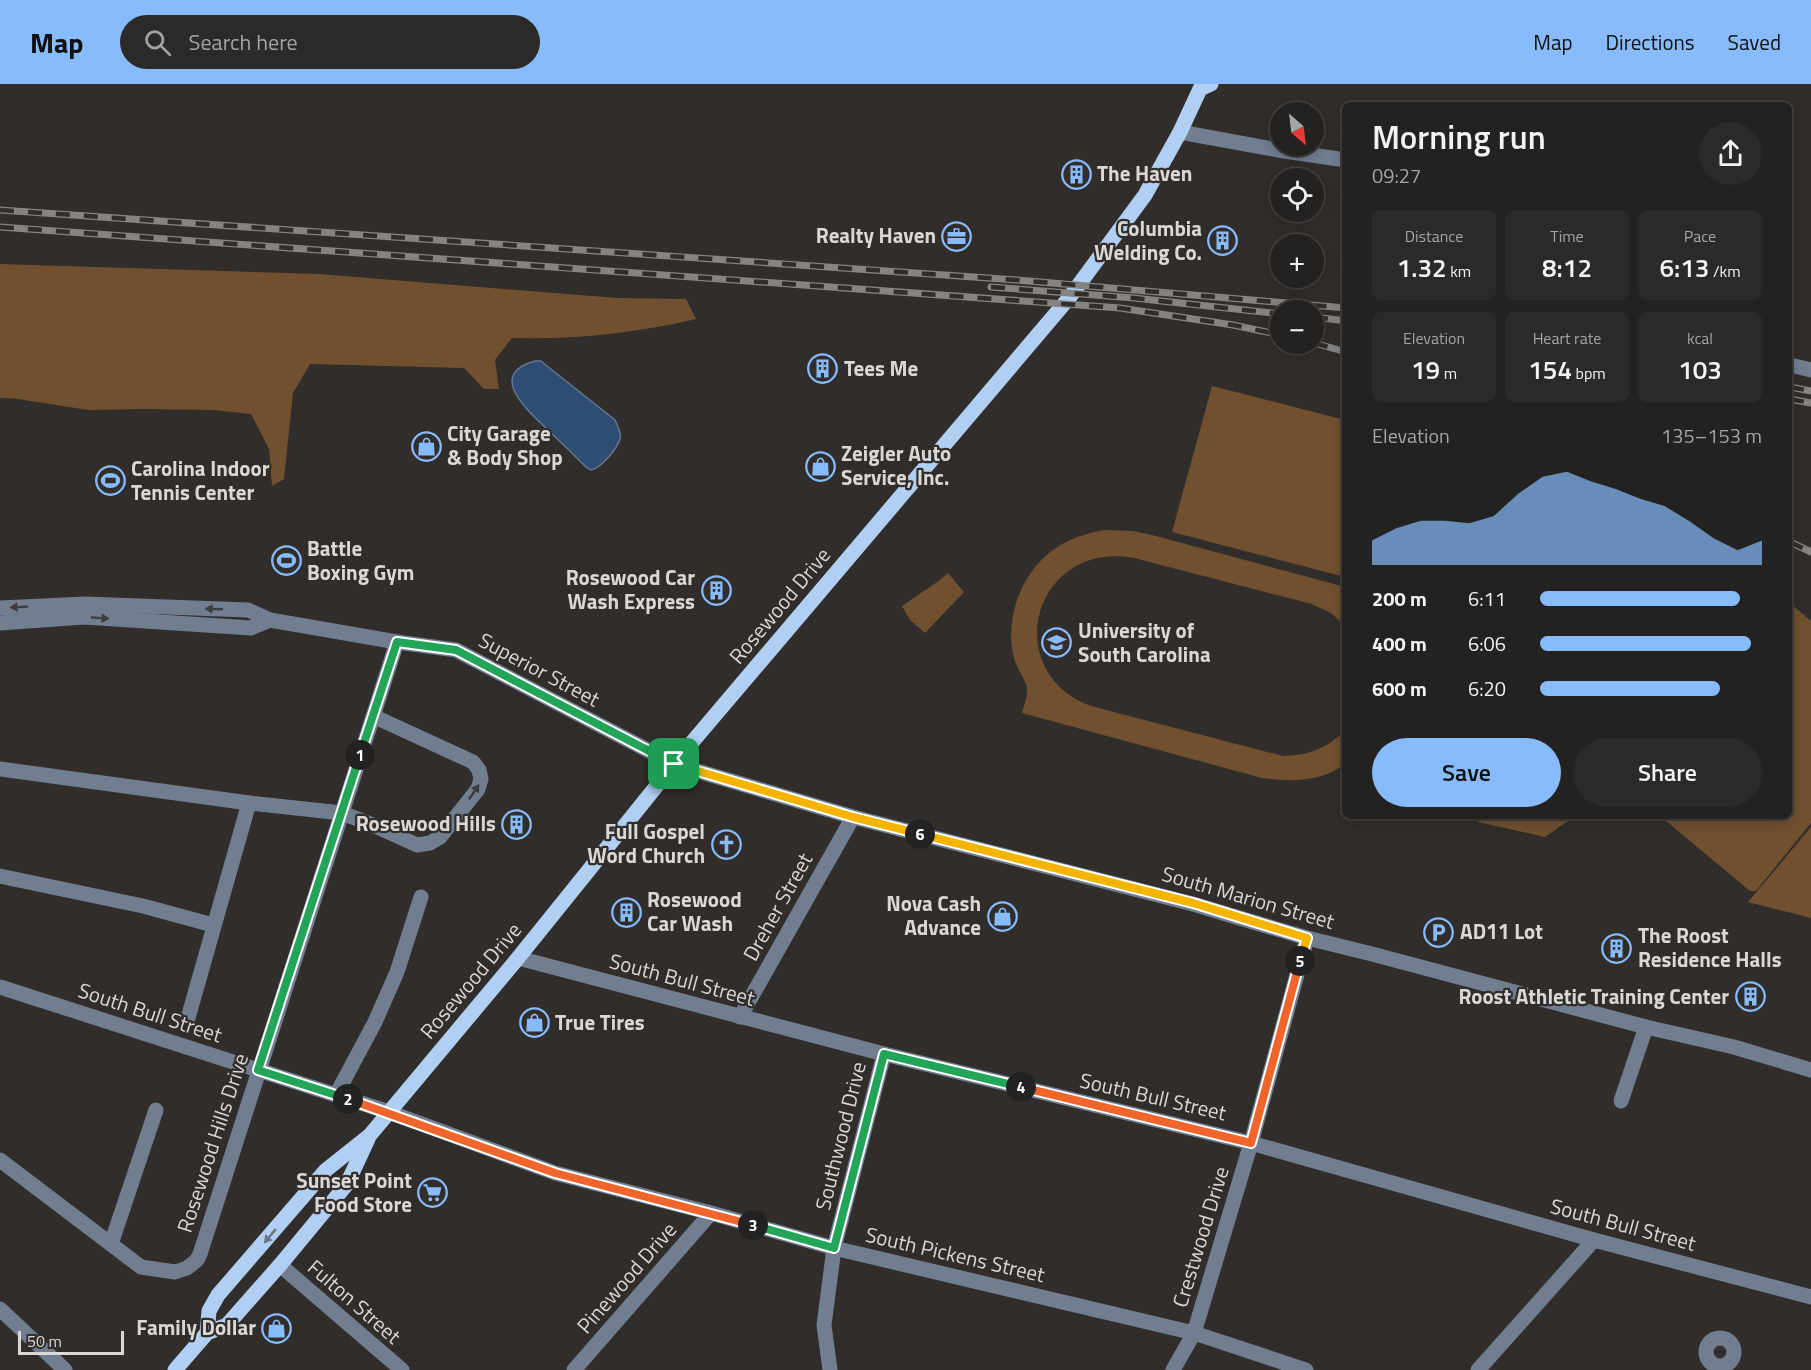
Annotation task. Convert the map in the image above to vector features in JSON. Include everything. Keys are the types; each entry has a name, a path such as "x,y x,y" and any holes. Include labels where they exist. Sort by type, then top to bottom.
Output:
{"main road":[{"name":"Rosewood Drive","path":"207,1333 209,1311 218,1295 326,1170 370,1135 518,958 674,764 1069,298 1145,195 1203,86"},
{"name":"Rosewood Drive","path":"175,1370 207,1333 227,1325 280,1265 347,1184 370,1135"}],"street":[{"path":"1180,132 1342,159"},
{"path":"1792,365 1811,370"},
{"name":"Superior Street","path":"0,608 85,604 248,610 270,620 456,650 674,764"},
{"name":"Superior Street","path":"0,623 84,617 251,628 270,620"},
{"name":"Rosewood Hills Drive","path":"0,1160 141,1267 175,1272 187,1268 197,1260 397,642"},
{"path":"0,769 249,803 342,813 417,845 430,843 440,837 478,789 481,779 479,770 473,762 373,716"},
{"name":"South Marion Street","path":"674,764 853,817 1193,903 1307,938 1646,1027 1734,1047 1811,1070"},
{"path":"188,1018 249,803"},
{"name":"Dreher Street","path":"740,1017 853,817"},
{"path":"0,876 143,906 213,925"},
{"path":"336,1095 375,1022 398,972 421,897"},
{"name":"Crestwood Drive","path":"1173,1370 1194,1334 1251,1143 1307,938"},
{"name":"South Bull Street","path":"518,958 884,1054 1251,1143 1594,1240 1811,1297"},
{"name":"South Bull Street","path":"0,987 389,1112"},
{"path":"1621,1101 1646,1027"},
{"name":"Southwood Drive","path":"830,1370 824,1325 834,1248 884,1054"},
{"path":"111,1244 156,1110"},
{"name":"South Pickens Street","path":"389,1112 555,1173 711,1213 834,1248 1194,1334 1306,1370"},
{"name":"Pinewood Drive","path":"574,1370 711,1213"},
{"path":"1478,1370 1594,1240"},
{"name":"Fulton Street","path":"280,1265 402,1370"},
{"path":"0,1308 65,1370"}],"shaded area":[{"path":"0,264 319,274 617,298 686,299 696,319 605,334 558,338 512,338 495,360 499,389 484,389 464,368 310,364 293,393 284,479 272,486 269,449 251,414 213,410 88,410 0,398"},
{"path":"1212,386 1342,419 1342,576 1172,532"},
{"path":"1103,530 1133,531 1342,586 1342,623 1331,613 1312,604 1134,558 1100,558 1072,569 1052,588 1040,612 1037,639 1044,666 1062,689 1091,706 1283,756 1317,750 1332,742 1342,733 1342,766 1326,774 1306,779 1262,778 1022,713 1027,688 1014,659 1012,648 1012,620 1015,606 1020,592 1035,567 1056,548 1084,535"},
{"path":"948,573 964,592 925,633 910,620 902,606"},
{"path":"1792,605 1811,621 1811,823 1756,891 1750,891 1664,819 1792,819"},
{"path":"1478,819 1573,819 1545,837 1478,822"},
{"path":"1811,827 1811,918 1748,902"}],"water":[{"path":"541,361 615,420 620,439 616,448 595,469 587,468 532,415 516,395 512,385 513,375 520,367"}],"railway":[{"path":"0,210 1017,280 1342,308"},
{"path":"0,227 1120,308 1270,333"},
{"path":"991,287 1134,298 1270,313"},
{"path":"1324,318 1342,320"},
{"path":"1324,346 1342,351"},
{"path":"1792,387 1811,391"},
{"path":"1792,399 1811,403"},
{"path":"1792,543 1811,552"}],"place":[{"name":"The Haven","path":"1076,174"},
{"name":"Realty Haven","path":"957,236"},
{"name":"Columbia Welding Co.","path":"1223,241"},
{"name":"Tees Me","path":"823,369"},
{"name":"City Garage & Body Shop","path":"426,446"},
{"name":"Zeigler Auto Service, Inc.","path":"820,466"},
{"name":"Carolina Indoor Tennis Center","path":"110,481"},
{"name":"Battle Boxing Gym","path":"286,561"},
{"name":"Rosewood Car Wash Express","path":"716,590"},
{"name":"University of South Carolina","path":"1057,643"},
{"name":"Rosewood Hills","path":"517,824"},
{"name":"Full Gospel Word Church","path":"726,844"},
{"name":"Rosewood Car Wash","path":"626,912"},
{"name":"Nova Cash Advance","path":"1002,916"},
{"name":"AD11 Lot","path":"1439,932"},
{"name":"The Roost Residence Halls","path":"1617,948"},
{"name":"Roost Athletic Training Center","path":"1750,997"},
{"name":"True Tires","path":"534,1023"},
{"name":"Sunset Point Food Store","path":"433,1193"},
{"name":"Family Dollar","path":"277,1328"}],"route":[{"path":"397,642 456,650 674,764 853,817 1193,903 1307,938 1251,1143 884,1054 834,1248 711,1213 555,1173 389,1112 258,1070 397,642"}]}
